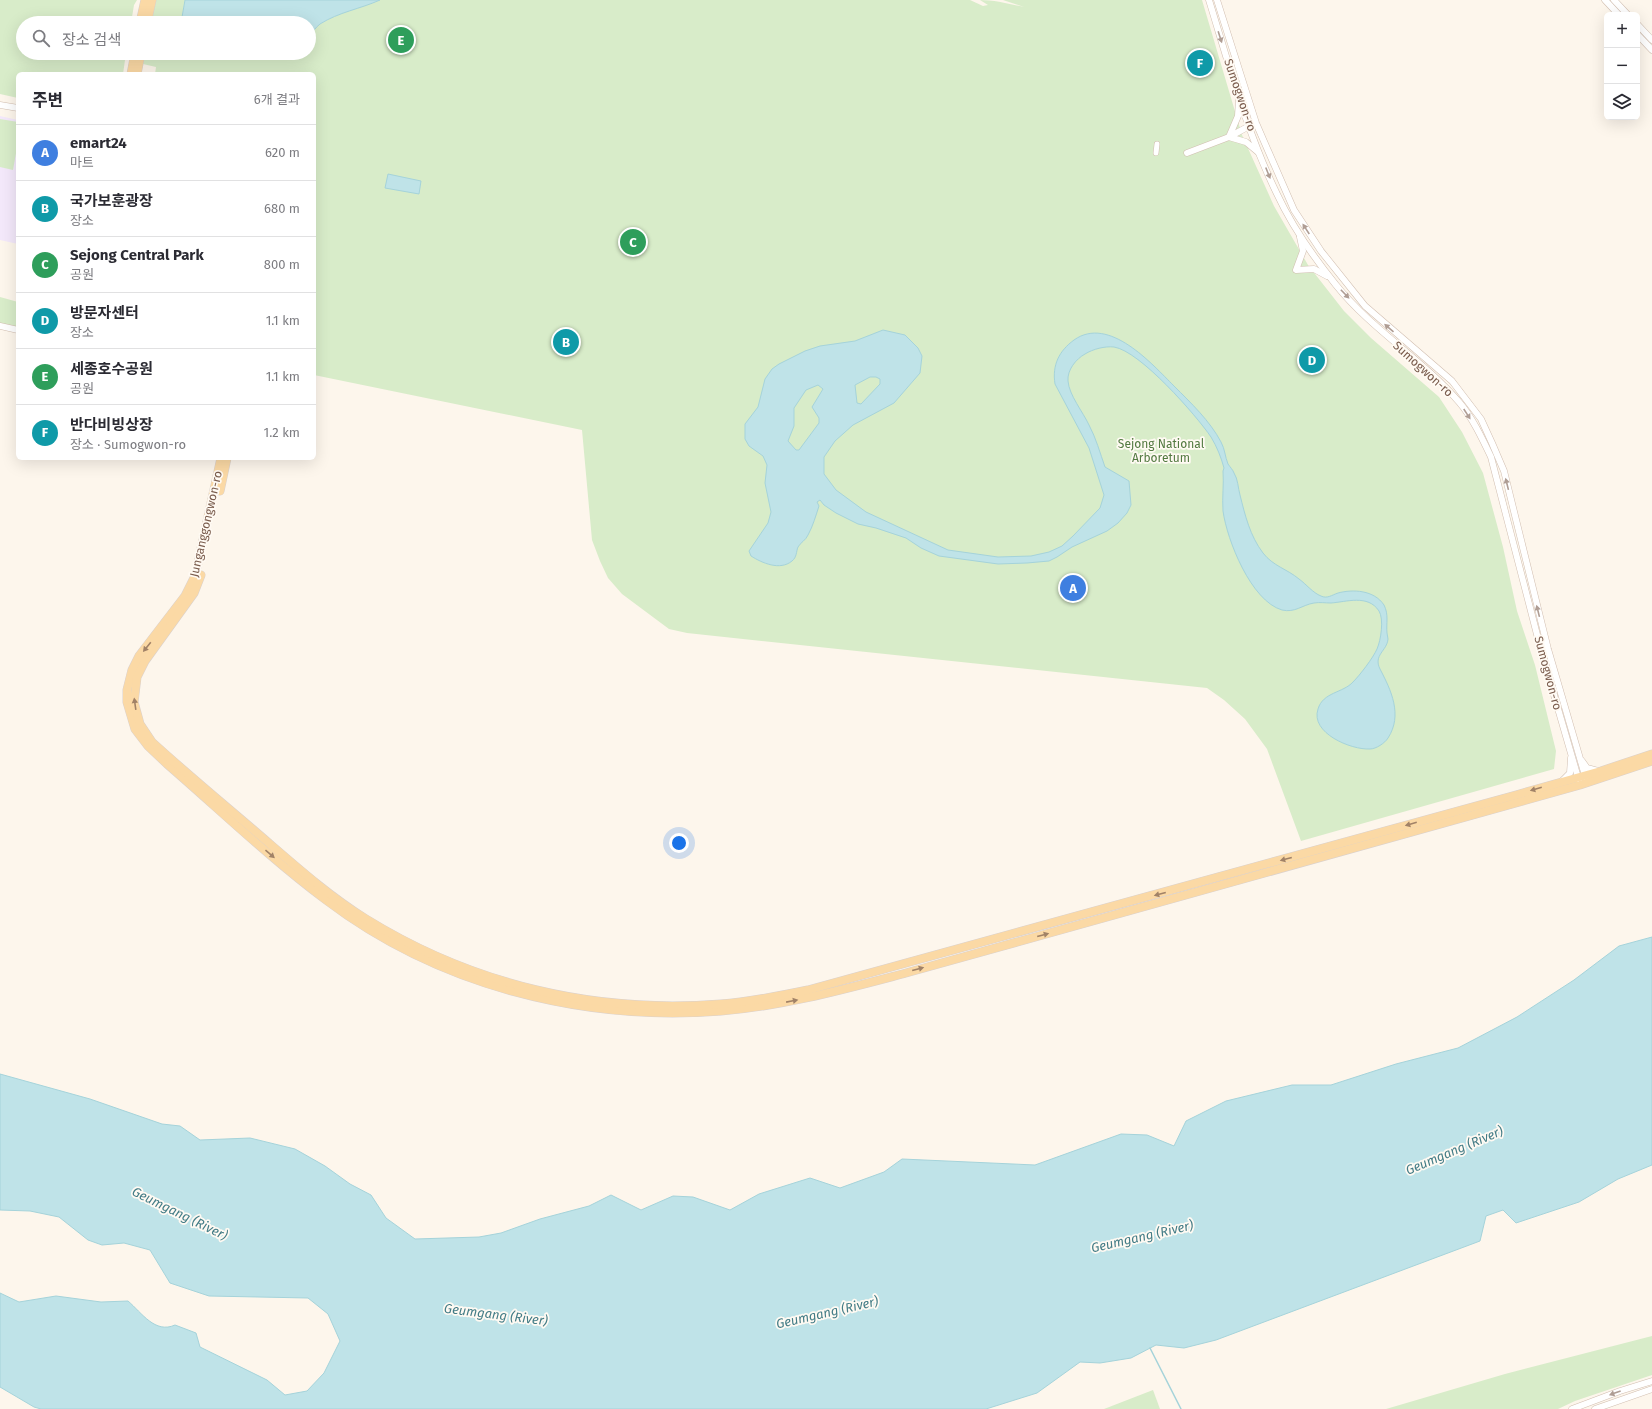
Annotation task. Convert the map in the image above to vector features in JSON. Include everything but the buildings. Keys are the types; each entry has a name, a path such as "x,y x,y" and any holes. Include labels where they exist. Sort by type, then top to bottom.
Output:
{"main road":[{"path":"142,16 145,0"},
{"path":"149,16 152,0"},
{"path":"131,72 134,60"},
{"path":"137,72 140,60"},
{"name":"Junganggongwon-ro","path":"131,690 132,670 139,656 185,596 195,576 221,460"},
{"name":"Junganggongwon-ro","path":"131,690 145,661 194,593 200,579 227,460"},
{"path":"131,690 140,724 150,744 327,901 399,945 440,966 508,991 589,1008 631,1012 676,1014 722,1011 764,1006 855,986 1652,761"},
{"path":"169,762 331,895 365,918 402,940 443,960 510,984 590,1002 669,1007 722,1004 764,999 853,979 1562,782 1583,780 1601,771 1652,754"}],"street":[{"name":"Sumogwon-ro","path":"1209,0 1238,93 1260,154 1277,194 1298,229 1332,279 1372,323 1432,374 1451,393 1460,403 1481,437 1496,473 1541,650 1571,754 1583,780"},
{"name":"Sumogwon-ro","path":"1217,0 1256,123 1294,210 1334,270 1365,306 1452,381 1467,399 1484,425 1504,472 1548,649 1578,756 1583,780"},
{"path":"1605,0 1616,12"},
{"path":"1614,0 1625,12"},
{"path":"1640,27 1652,40"},
{"path":"1640,37 1652,50"},
{"path":"1229,137 1238,116 1238,93"},
{"path":"0,105 16,108"},
{"path":"1187,153 1229,137 1256,123"},
{"path":"1229,137 1250,144 1260,154"},
{"path":"1156,153 1157,144"},
{"path":"1298,229 1303,252 1296,270 1314,269 1332,279"},
{"path":"0,326 16,330"},
{"path":"1562,782 1570,772 1571,754"},
{"path":"1578,756 1587,768 1601,771"},
{"path":"1572,1409 1652,1381"},
{"path":"1596,1409 1652,1389"}],"shaded area":[{"path":"0,116 16,120 16,244 0,240"}],"green space":[{"path":"0,0 137,0 134,5 132,16 16,16 16,60 125,60 123,72 16,72 16,98 0,94"},
{"path":"156,0 185,0 182,16 153,16"},
{"name":"Sejong National Arboretum","path":"380,0 970,0 983,6 988,5 980,0 986,0 1024,7 1003,0 1202,0 1242,135 1274,206 1308,265 1344,311 1371,338 1439,397 1462,432 1483,473 1503,547 1517,611 1535,665 1556,751 1554,769 1301,841 1267,749 1245,719 1224,700 1207,688 687,633 669,629 622,594 608,578 600,561 592,540 582,430 316,375 316,72 155,72 156,67 143,64 144,60 316,60 316,27 331,18 351,9"},
{"path":"0,119 16,122 16,153 13,170 0,167"},
{"path":"0,297 16,301 16,329 0,325"},
{"path":"1652,1336 1652,1375 1575,1401 1558,1409 1386,1409 1505,1374"},
{"path":"1153,1390 1160,1409 1104,1409"}],"water":[{"path":"185,0 380,0 327,20 316,28 316,16 182,16"},
{"path":"388,174 421,181 419,194 385,188"},
{"path":"883,330 905,335 918,348 922,356 920,373 894,403 853,425 835,441 824,457 824,474 836,490 866,512 948,550 998,557 1031,556 1049,552 1062,546 1100,508 1104,495 1089,448 1055,384 1054,377 1056,365 1064,349 1069,344 1087,334 1101,334 1115,338 1129,345 1154,366 1187,399 1217,434 1228,464 1236,478 1248,525 1263,553 1276,564 1302,581 1315,593 1323,597 1338,593 1357,591 1375,596 1384,605 1387,616 1388,639 1379,657 1378,664 1388,685 1394,703 1395,712 1395,720 1387,740 1372,749 1353,747 1334,738 1326,732 1320,726 1317,718 1318,709 1324,699 1349,686 1375,653 1381,635 1381,615 1379,611 1369,602 1356,600 1331,603 1314,603 1295,610 1287,611 1271,604 1260,595 1242,568 1235,553 1225,523 1223,511 1224,468 1219,452 1211,437 1181,400 1152,371 1125,351 1114,347 1095,349 1088,352 1075,362 1068,377 1071,392 1096,440 1105,467 1129,481 1131,505 1127,513 1118,523 1107,531 1072,547 1049,561 998,564 939,556 921,548 906,538 858,524 836,513 824,505 820,500 817,502 819,506 810,532 798,547 796,556 792,561 787,564 777,566 760,561 751,556 749,551 768,523 771,512 765,483 767,465 763,456 749,446 745,439 745,424 758,407 765,379 772,369 779,364 805,351 820,346 855,341","holes":["870,377 880,379 880,384 861,404 857,403 855,385","818,385 823,389 812,407 819,418 819,423 799,450 796,450 788,441 794,426 794,408 806,390"]},
{"name":"Geumgang (River)","path":"1652,937 1652,1165 1618,1179 1579,1202 1516,1223 1503,1210 1486,1216 1480,1241 1216,1340 1184,1348 1156,1345 1131,1358 1100,1363 1080,1362 1037,1393 986,1409 41,1409 34,1407 0,1387 0,1293 19,1302 56,1296 101,1302 128,1301 155,1325 168,1327 175,1325 196,1333 200,1347 267,1380 285,1395 307,1391 324,1373 340,1341 328,1314 308,1298 209,1296 170,1283 150,1250 124,1243 102,1245 88,1240 59,1217 30,1211 0,1210 0,1074 90,1099 162,1124 180,1126 200,1140 250,1138 295,1149 325,1166 350,1184 371,1195 386,1218 415,1239 479,1237 501,1233 540,1219 589,1206 611,1195 641,1210 673,1196 693,1197 730,1210 759,1194 810,1178 840,1188 884,1172 902,1159 1035,1165 1121,1134 1147,1135 1174,1146 1186,1121 1226,1101 1292,1085 1331,1085 1396,1064 1458,1048 1517,1017 1574,980 1619,946"}],"waterway":[{"path":"1150,1348 1181,1409"}],"place":[{"name":"세종호수공원","path":"401,40"},
{"name":"반다비빙상장","path":"1200,63"},
{"name":"Sejong Central Park","path":"633,242"},
{"name":"국가보훈광장","path":"566,342"},
{"name":"방문자센터","path":"1312,360"},
{"name":"emart24","path":"1073,588"}]}
